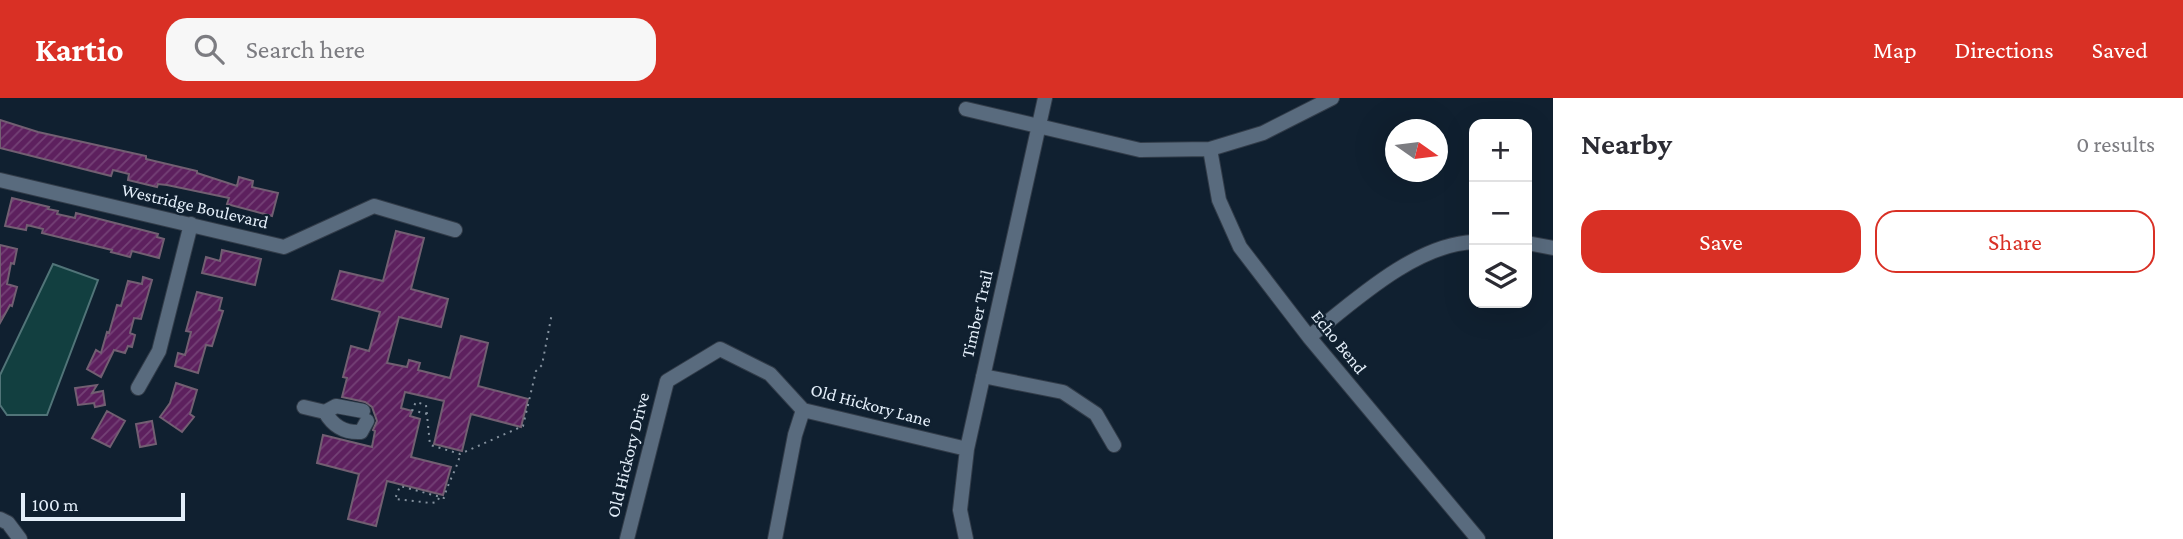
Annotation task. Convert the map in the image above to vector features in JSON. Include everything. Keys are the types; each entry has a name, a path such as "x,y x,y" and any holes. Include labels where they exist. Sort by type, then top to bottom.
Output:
{"street":[{"name":"Timber Trail","path":"967,539 960,510 967,449 1045,98"},
{"path":"966,109 1140,150 1210,149 1262,133 1332,98"},
{"name":"Echo Bend","path":"1210,149 1219,200 1240,247 1309,337 1478,539"},
{"name":"Westridge Boulevard","path":"0,182 284,247 374,206 455,230"},
{"path":"138,388 159,351 191,224"},
{"path":"1309,337 1380,281 1419,257 1469,243"},
{"path":"1532,244 1553,248"},
{"name":"Old Hickory Lane","path":"667,381 720,349 770,374 803,410 967,449"},
{"path":"983,376 1063,392 1096,414 1114,445"},
{"name":"Old Hickory Drive","path":"627,539 667,381"},
{"path":"304,407 325,412 332,423 341,429 361,432 365,416 336,405 325,412"},
{"path":"775,539 795,435 803,410"},
{"path":"0,519 8,523 20,539"}],"path":[{"path":"427,414 430,445 460,454 523,426 536,371 542,365 552,313"},
{"path":"439,498 431,503 395,499 400,486 444,498 460,454"}],"shaded area":[{"path":"53,264 98,280 47,415 7,415 0,405 0,375"}],"building":[{"path":"0,120 38,132 146,156 146,159 197,171 237,186 239,177 253,181 252,187 278,193 272,216 227,204 229,198 167,185 158,184 157,187 128,180 129,174 113,170 111,176 0,148"},
{"path":"12,198 49,207 48,209 58,211 57,214 75,218 76,213 158,234 157,237 164,239 159,258 132,251 130,257 42,233 43,229 27,225 26,230 5,226"},
{"path":"396,231 424,238 411,289 448,299 441,327 399,317 387,363 407,367 409,360 420,363 418,370 450,378 461,336 488,343 478,386 528,399 521,427 471,414 462,451 434,444 444,401 405,392 401,408 412,411 410,416 420,419 411,457 451,467 443,495 387,481 376,526 348,519 359,474 317,463 323,435 372,447 373,430 377,421 372,407 365,402 342,397 347,378 343,377 351,346 369,351 380,312 332,299 340,271 383,281"},
{"path":"0,245 17,249 7,284 17,287 12,306 10,305 0,323"},
{"path":"222,250 261,259 255,285 202,273 206,257 220,261"},
{"path":"143,277 152,280 141,319 134,318 130,333 135,335 132,347 128,346 125,353 114,350 101,377 87,369 96,350 101,353 117,305 121,306 128,281 142,284"},
{"path":"197,292 222,298 219,310 223,311 212,346 206,345 198,373 175,366 178,353 185,355 191,332 186,331"},
{"path":"176,383 197,390 190,414 194,417 182,432 160,417 170,403"},
{"path":"97,385 92,393 103,391 105,405 78,405 75,388"},
{"path":"107,411 125,421 110,447 92,438"},
{"path":"152,421 156,444 140,447 136,424"}]}
